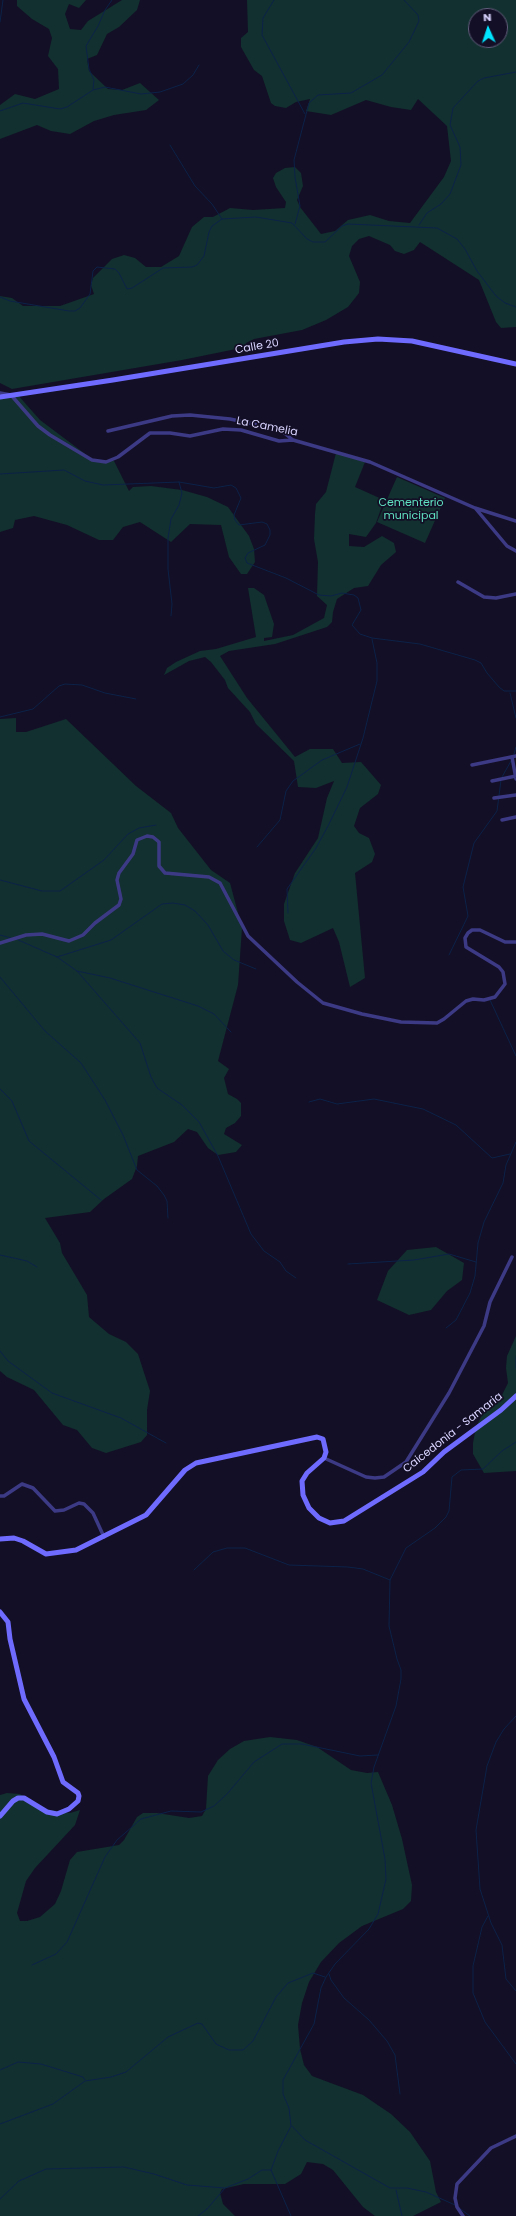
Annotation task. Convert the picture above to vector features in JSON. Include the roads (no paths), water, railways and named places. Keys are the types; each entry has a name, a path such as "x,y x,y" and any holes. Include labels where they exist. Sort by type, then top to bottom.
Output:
{"street":[{"name":"Calle 20","path":"0,397 344,342 378,339 412,341 516,364"},
{"path":"0,393 11,395"},
{"name":"La Camelia","path":"11,395 38,426 86,458 99,462 106,462 118,457 137,441 150,433 156,432 190,436 223,429 241,430 279,441 293,440 370,462 475,508 516,521"},
{"path":"108,431 172,416 190,416 230,419 259,425 283,432 293,440"},
{"path":"475,508 499,537 516,551"},
{"path":"458,582 484,597 496,598 516,594"},
{"path":"472,765 514,756 516,777 492,781"},
{"path":"494,798 516,794"},
{"path":"502,820 516,817"},
{"path":"0,943 26,935 42,934 69,941 83,935 95,923 119,905 121,899 117,880 119,873 133,854 137,840 147,836 153,837 159,842 159,866 165,873 210,877 220,883 248,936 297,982 323,1003 362,1014 401,1022 437,1023 466,1001 473,999 484,1000 495,997 505,984 503,972 499,967 466,947 465,938 468,933 472,930 480,930 505,942 516,942"},
{"path":"0,1539 14,1538 23,1541 46,1554 76,1550 104,1538 146,1515 185,1470 196,1463 317,1437 323,1439 326,1444 324,1458 366,1477 384,1477 406,1462 449,1393 484,1326 490,1302 512,1257"},
{"name":"Caicedonia - Samaria","path":"324,1458 307,1473 302,1481 303,1495 309,1508 319,1518 330,1523 344,1521 423,1472 444,1452 501,1410 516,1396"},
{"path":"0,1496 4,1496 22,1484 33,1488 55,1511 64,1510 79,1503 84,1504 93,1513 104,1538"},
{"path":"0,1612 8,1622 10,1639 24,1699 54,1757 63,1782 78,1793 79,1796 78,1801 70,1809 57,1814 47,1812 24,1798 18,1798 13,1801 0,1816"},
{"path":"463,2216 457,2206 455,2198 458,2184 491,2148 516,2136"}],"waterway":[{"path":"0,22 3,0"},
{"path":"93,89 94,80 89,69 86,46 112,0"},
{"path":"274,0 263,18 262,35 305,114"},
{"path":"295,224 300,206 295,177 294,160 309,103 318,95 351,93 382,75 409,42 419,21 418,15 404,0"},
{"path":"0,111 23,103 60,109 67,107 93,90 105,87 141,94 160,92 183,84 193,75 199,65"},
{"path":"419,225 427,213 441,204 450,194 461,165 460,147 450,125 453,108 478,81 484,78 516,72"},
{"path":"170,145 195,186 212,204 222,219"},
{"path":"0,297 10,301 75,311 80,308 90,294 93,271 97,267 115,269 119,273 127,289 132,288 163,268 192,267 197,265 204,256 209,232 212,226 222,219 256,217 292,223 307,239 313,242 325,242 342,226 348,224 437,228 457,239 465,249 477,271 496,296 505,303 516,307"},
{"path":"0,474 64,470 85,481 103,485 179,482 214,488 231,485 236,488 241,498 234,515 235,520 239,525 262,522 267,524 270,530 270,535 265,545 248,553 245,558 247,563 286,578 319,595 331,596 342,593 354,595 358,598 361,610 352,625 360,634 372,638 420,644 475,660 481,663 487,673 504,691 516,691"},
{"path":"171,616 172,604 168,569 168,538 171,519 179,505 182,493 179,482"},
{"path":"288,913 287,889 316,848 328,826 347,787 363,738 377,681 377,663 372,639"},
{"path":"0,717 33,709 59,686 65,684 82,685 105,693 136,699"},
{"path":"510,693 516,718"},
{"path":"257,847 280,820 286,791 293,781 322,760 360,744"},
{"path":"514,754 516,747"},
{"path":"502,777 511,761"},
{"path":"449,955 468,916 463,887 474,843 497,811 501,780"},
{"path":"0,880 42,891 60,891 104,860 128,834 139,828 156,825"},
{"path":"57,957 111,940 162,904 173,903 185,905 195,911 208,925 223,951 234,960 256,969"},
{"path":"0,935 11,938"},
{"path":"16,939 57,957 77,971 140,1043 151,1077 157,1088 182,1105 199,1122 218,1156 251,1234 264,1251 280,1262 286,1271 296,1278"},
{"path":"77,971 110,978 198,1006 214,1014 231,1032"},
{"path":"0,977 45,1031 81,1063 105,1100 123,1135 137,1170 157,1186 164,1195 167,1201 168,1218"},
{"path":"490,1000 516,1056"},
{"path":"0,1089 12,1101 29,1141 101,1200"},
{"path":"309,1102 320,1099 337,1104 374,1099 423,1109 456,1125 492,1158 510,1154"},
{"path":"446,1328 456,1320 470,1293 475,1276 478,1243 484,1222 503,1183 506,1165 516,1142"},
{"path":"348,1264 414,1260 449,1254 476,1262"},
{"path":"0,1255 27,1261 37,1267"},
{"path":"0,1351 8,1361 52,1393 121,1418 166,1443"},
{"path":"516,1357 516,1368"},
{"path":"291,2216 271,2170 278,2151 291,2126 289,2108 283,2094 283,2080 314,2024 321,1988 326,1977 335,1964 369,1929 378,1914 386,1879 385,1859 371,1783 374,1767 396,1706 401,1679 401,1670 389,1626 390,1580 406,1548 435,1528 446,1517 449,1511 452,1477 461,1470 483,1469 502,1451 516,1442"},
{"path":"194,1570 213,1552 227,1548 245,1548 289,1565 363,1569 390,1580"},
{"path":"516,1716 504,1729 496,1742 487,1766 476,1830 480,1889 491,1923 502,1945 506,1979 516,1991"},
{"path":"32,1965 56,1954 67,1942 105,1857 117,1840 141,1819 171,1811 201,1812 214,1806 227,1794 254,1762 282,1744 302,1744 360,1756 378,1755"},
{"path":"488,1916 482,1927 473,1966 473,1993 485,2022 516,2064"},
{"path":"0,2124 53,2104 85,2081 111,2077 126,2072 168,2037 198,2023 202,2024 216,2044 229,2050 243,2050 253,2041 276,1997 288,1983 313,1973 325,1977"},
{"path":"329,1974 331,1980 344,1998 369,2020 387,2041 395,2055 400,2094"},
{"path":"0,2070 18,2062 41,2064 83,2077 85,2080"},
{"path":"292,2126 305,2140 390,2188 407,2188 426,2192 455,2205"},
{"path":"0,2199 19,2181 46,2169 124,2167 154,2174 187,2185 225,2188"},
{"path":"198,2216 207,2209 225,2188 248,2179 262,2170 271,2170"},
{"path":"396,2190 402,2216"},
{"path":"459,2208 470,2216"}],"park label":[{"name":"Cementerio municipal","path":"411,509"}]}
